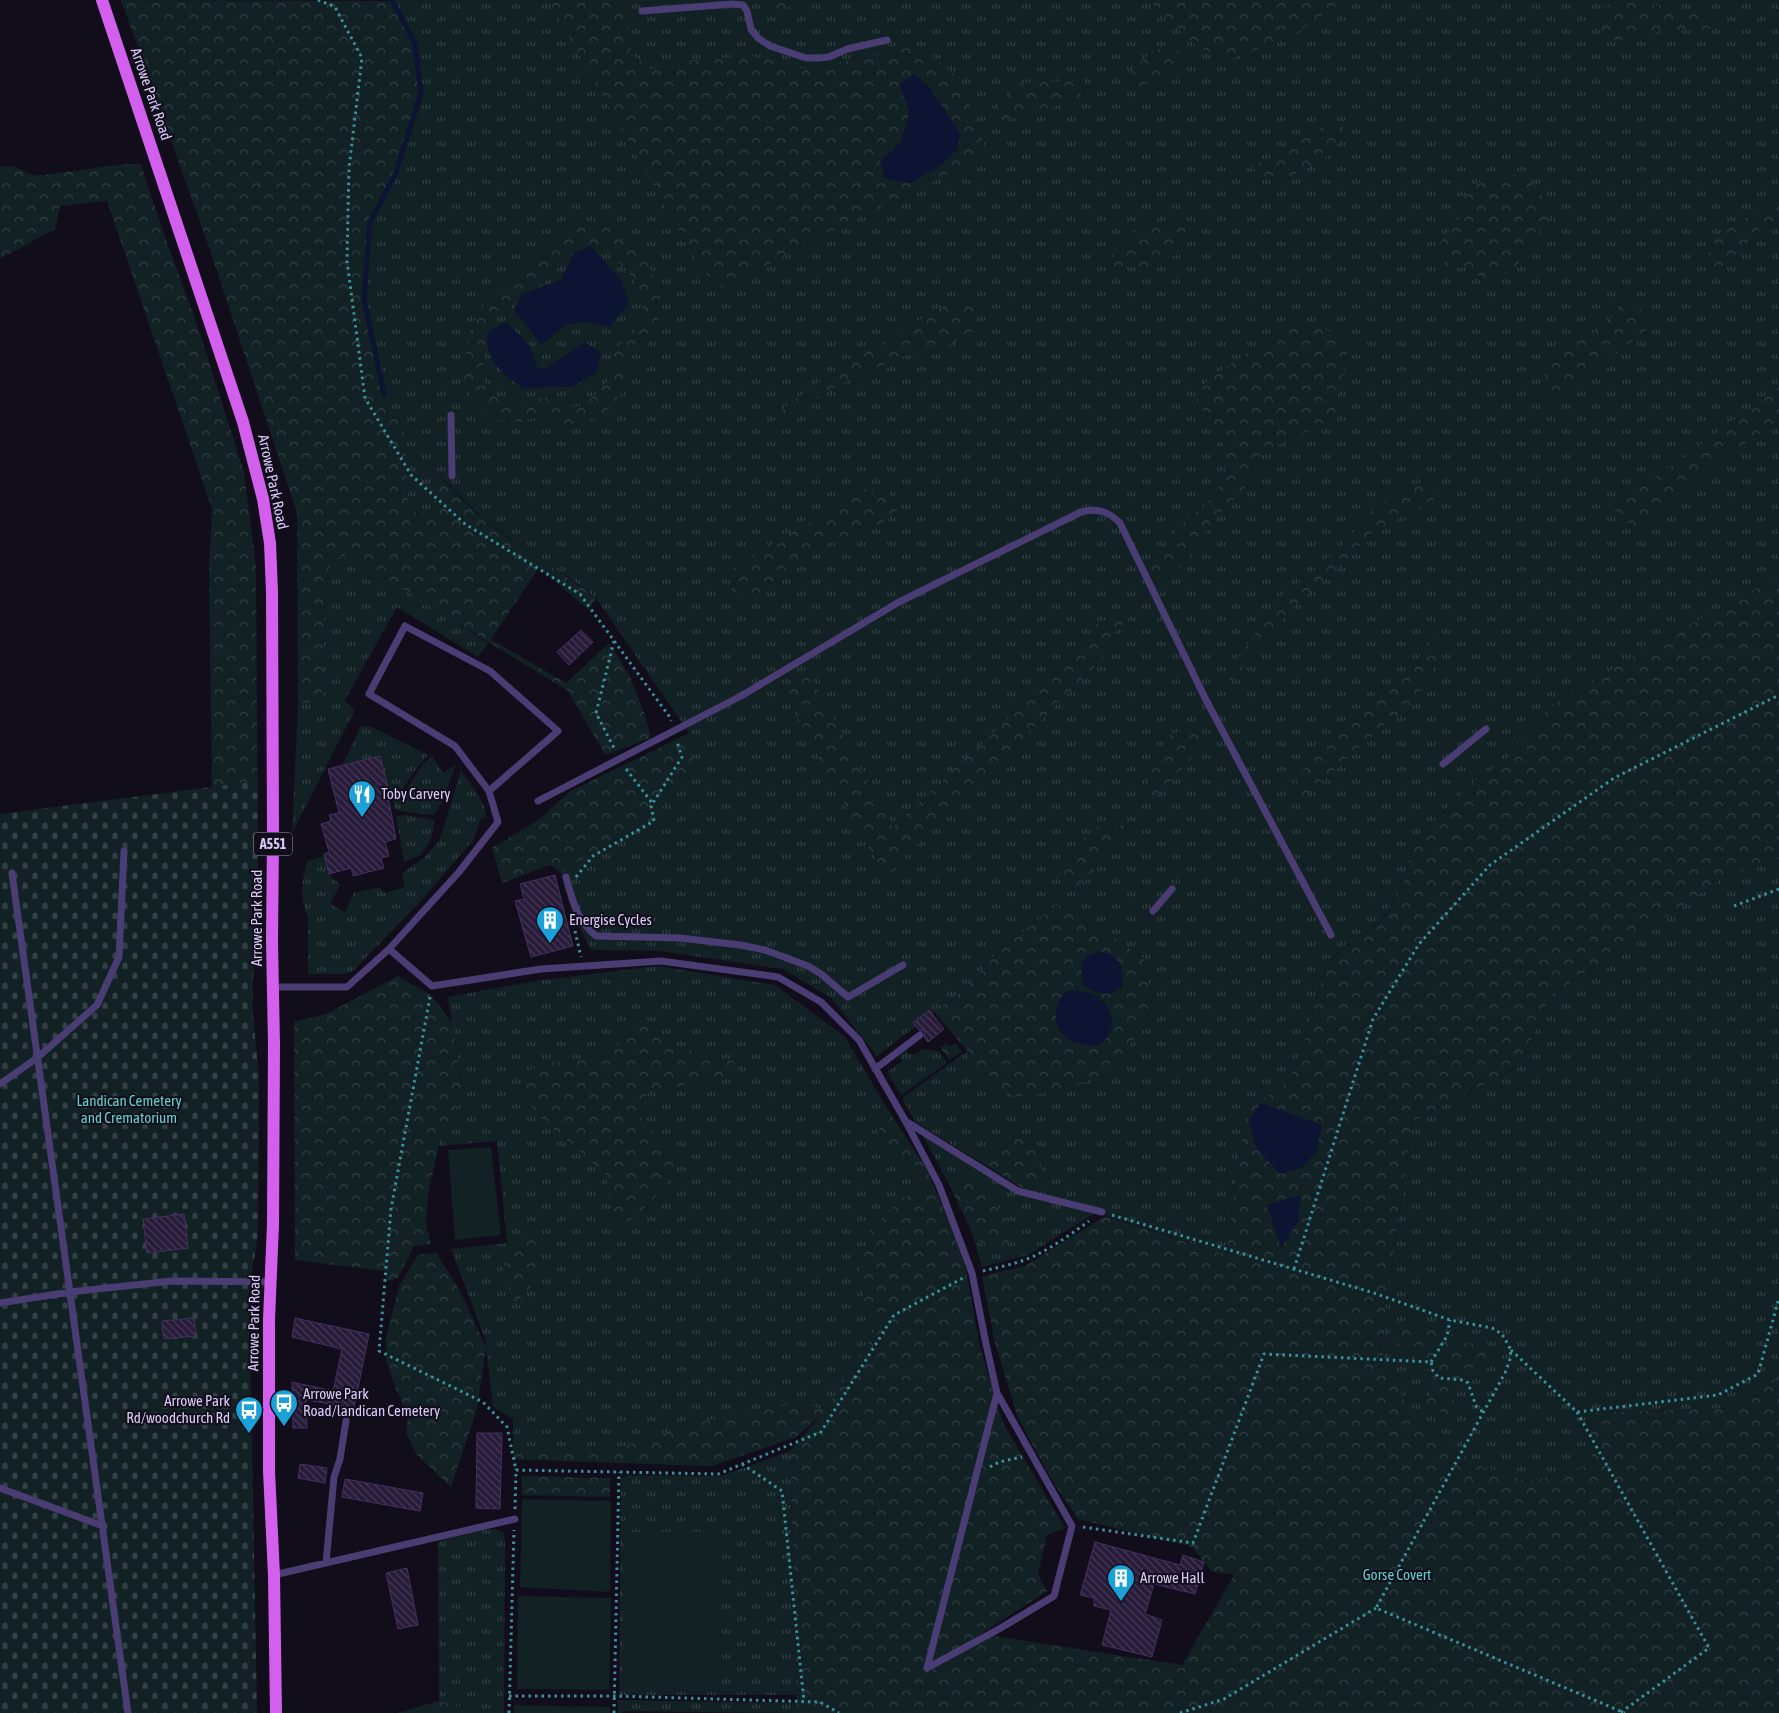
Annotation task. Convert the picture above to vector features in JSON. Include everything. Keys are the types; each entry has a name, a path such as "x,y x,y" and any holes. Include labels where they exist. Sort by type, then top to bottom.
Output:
{"main road":[{"name":"Arrowe Park Road","path":"102,0 240,412 263,499 270,543 272,592 273,1159 269,1320 269,1471 274,1575 276,1713"}],"lane":[{"path":"642,11 732,4 742,5 746,11 751,29 758,38 770,46 806,58 829,57 847,49 887,40"},
{"path":"451,415 452,476"},
{"path":"538,800 741,696 899,602 1081,512 1093,509 1112,515 1120,523 1206,700 1331,935"},
{"path":"273,987 347,987 389,948 459,872 498,822 490,791 455,746 369,694 405,626 490,671 558,730 490,791"},
{"path":"1443,764 1486,729"},
{"path":"0,1084 37,1058 97,1005 119,956 124,851"},
{"path":"12,872 104,1526 128,1713"},
{"path":"566,877 578,915 586,929 596,936 681,938 765,950 808,966 821,974 848,997 902,965"},
{"path":"1153,911 1172,889"},
{"path":"389,948 432,986 541,970 661,960 778,977 821,1002 858,1040 906,1122 939,1185 972,1273 997,1393 1072,1526 1054,1596 928,1668 997,1393"},
{"path":"875,1069 920,1035"},
{"path":"906,1122 1018,1191 1102,1212"},
{"path":"0,1303 70,1292 171,1281 271,1282"},
{"path":"326,1563 334,1477 340,1459 346,1421"},
{"path":"0,1488 104,1526"},
{"path":"274,1575 515,1519"}],"path":[{"path":"569,886 593,856 654,821 652,805 620,759 596,713 614,640"},
{"path":"1294,1269 1373,1019 1419,944 1490,865 1614,778 1779,695"},
{"path":"1734,906 1779,889"},
{"path":"574,929 583,966"},
{"path":"432,986 391,1209 379,1350 483,1402 507,1427 516,1470 509,1713"},
{"path":"516,1470 718,1474 821,1432 894,1314 972,1273 1006,1266 1033,1256 1058,1242 1102,1212 1374,1293 1450,1320 1492,1328 1502,1334 1511,1350 1577,1412 1709,1648 1622,1713 1376,1608"},
{"path":"1577,1412 1718,1395 1758,1374 1779,1298"},
{"path":"1450,1320 1446,1336 1431,1362 1433,1371 1439,1378 1464,1380 1468,1383 1476,1406 1483,1412"},
{"path":"1180,1713 1224,1699 1376,1608 1506,1371 1511,1350"},
{"path":"1072,1526 1193,1543 1264,1354 1431,1362"},
{"path":"976,1476 999,1462 1032,1455"},
{"path":"742,1464 782,1491 804,1701"},
{"path":"614,1713 619,1472"},
{"path":"509,1696 614,1696 804,1701 820,1702 838,1713"}],"green space":[{"path":"121,0 393,1 415,44 421,93 395,175 370,222 364,299 384,394 404,429 409,512 434,513 436,473 486,521 596,598 589,610 539,568 491,639 566,683 609,643 630,676 645,715 651,738 605,755 568,691 347,555 332,559 325,586 322,701 298,704 297,513 211,253"},
{"path":"392,0 1779,0 1779,579 1769,582 1544,709 1547,723 1524,735 1508,759 1469,785 1414,842 1403,885 1381,921 1327,961 1302,1050 1293,1072 1279,1090 1251,1105 1243,1129 1226,1255 1021,1187 915,1122 902,1098 967,1051 970,1055 964,1065 1146,1020 1152,1000 1144,958 1104,932 1089,928 1074,909 1057,905 998,951 966,988 877,1056 831,998 783,969 659,951 591,950 572,912 560,872 641,826 689,733 596,598 485,520 437,473 434,513 409,512 404,429 384,394 364,299 370,222 395,175 415,44"},
{"path":"548,0 625,0 631,54 652,69 693,60 752,56 807,69 909,48 934,57 959,79 988,155 870,212 723,288 701,269","holes":["899,85 943,109 961,135 880,161 901,142 911,111"]},
{"path":"760,0 811,0 800,6 770,9"},
{"path":"1149,0 1355,0 1333,8 1290,37 1232,59 1198,48"},
{"path":"1632,2 1712,13 1716,29 1665,30 1631,39 1604,41 1597,23 1603,5"},
{"path":"1176,44 1182,59 1175,74 1156,83 1131,87 1128,75 1139,64 1155,51"},
{"path":"1085,80 1079,98 1022,117 994,122 993,112 1019,83"},
{"path":"1327,123 1343,123 1343,138 1324,160 1283,179 1261,179 1251,165 1281,154"},
{"path":"125,164 141,164 159,220 197,324 244,472 256,567 258,867 252,1005 259,1078 258,1232 242,1231 212,788 209,568 212,509 107,201 60,206 55,229 0,259 0,167 12,166 36,176"},
{"path":"1510,173 1531,182 1549,204 1549,217 1513,271 1484,281 1469,268 1446,266 1438,246 1462,215 1465,194 1484,178"},
{"path":"1779,196 1779,224 1756,231 1736,258 1715,271 1708,256 1713,239"},
{"path":"598,221 622,233 650,266 660,297 657,327 647,345 626,359 626,388 601,417 570,428 547,415 521,422 496,420 471,398 462,376 471,326 492,292 545,252 569,226","holes":["578,244 607,251 628,271 642,296 644,318 633,334 613,350 608,380 584,406 566,407 553,397 502,403 480,376 495,312 541,287"]},
{"path":"1183,224 1189,233 1180,251 1159,266 1114,268 1110,260 1133,230"},
{"path":"1624,299 1642,310 1646,330 1563,396 1549,402 1542,390 1546,366 1582,339 1604,328"},
{"path":"947,303 976,303 975,330 951,345 911,354 850,379 803,406 764,437 782,409 829,375"},
{"path":"1296,320 1346,337 1347,360 1338,395 1334,422 1292,437 1259,457 1252,479 1201,538 1189,562 1168,573 1149,571 1164,552 1179,525 1207,504 1226,478 1220,432 1196,401 1207,380"},
{"path":"1779,387 1779,422 1716,461 1635,529 1612,509"},
{"path":"1433,479 1441,491 1436,498 1369,535 1339,568 1293,607 1230,683 1228,672 1259,628 1273,602 1308,576 1344,543 1373,509 1405,488"},
{"path":"855,488 889,492 899,509 882,523 837,542 778,576 766,594 751,599 732,594 730,570 829,510"},
{"path":"347,555 411,593 488,643 478,657 397,607 345,700 355,710 292,833 298,704 322,701 325,586 332,559"},
{"name":"Gorse Covert","path":"1779,579 1779,857 1721,879 1549,998 1520,1065 1412,1122 1380,1347 1413,1420 1483,1467 1531,1482 1591,1465 1589,1413 1736,1408 1777,1380 1779,1373 1779,1713 795,1713 797,1703 790,1451 821,1415 796,1437 712,1466 513,1459 513,1452 613,1450 694,1423 804,1402 825,1411 879,1325 865,1304 859,1273 868,1233 901,1199 926,1188 913,1162 874,1147 886,1107 925,1166 947,1216 966,1269 980,1347 1003,1423 1065,1528 1047,1535 1038,1574 1047,1591 981,1634 1182,1665 1234,1575 1211,1571 1192,1547 1078,1519 1053,1482 1017,1416 995,1343 982,1276 1025,1266 1105,1216 1226,1255 1243,1129 1251,1105 1279,1090 1293,1072 1302,1050 1327,961 1382,921 1403,885 1414,842 1469,785 1508,759 1524,735 1547,723 1544,709 1645,649 1769,582"},
{"path":"1126,610 1128,620 1105,641 1106,655 888,874 876,861 784,693 808,672 893,827 1081,650 1095,625"},
{"path":"1437,634 1437,660 1420,692 1405,714 1385,723 1380,730 1301,800 1289,801 1291,787 1340,723 1369,705 1379,687 1400,682"},
{"path":"361,726 372,727 428,755 401,791 390,796 342,766"},
{"path":"1191,726 1200,726 1202,747 1151,802 1141,792 1168,736"},
{"path":"689,733 693,765 674,796 641,826 560,872 550,865 502,883 492,848 538,820 571,791"},
{"path":"432,756 443,773 456,764 443,800 434,815 407,812 394,808 393,799 403,794 423,764"},
{"path":"461,771 477,792 485,809 486,816 481,819 474,839 421,901 352,972 343,974 308,974 308,916 302,896 307,861 324,856 329,874 340,885 330,904 345,912 354,893 379,887 385,893 405,887 402,873 424,858 439,841"},
{"name":"Landican Cemetery and Crematorium","path":"258,781 258,867 252,1005 259,1078 258,1232 249,1287 257,1713 0,1713 0,814"},
{"path":"407,815 435,821 431,840 421,855 404,862 396,816"},
{"path":"1125,821 1132,823 1078,889 1066,886 1055,876 1084,837 1092,833 1102,822 1108,830 1117,829"},
{"path":"1779,857 1778,1380 1736,1408 1589,1413 1591,1465 1531,1482 1483,1467 1412,1420 1380,1347 1412,1122 1520,1065 1549,998 1721,879"},
{"path":"1057,905 1074,909 1089,928 1104,932 1144,958 1152,999 1146,1020 1113,1070 1067,1090 1015,1097 964,1065 970,1054 934,1012 966,988 998,951"},
{"path":"657,966 775,985 845,1037 894,1120 926,1188 879,1324 829,1407 796,1437 712,1466 513,1459 513,1419 493,1407 485,1339 451,1249 507,1243 497,1141 439,1146 463,1091 448,997 535,981"},
{"path":"398,976 431,995 452,1022 463,1091 439,1146 428,1193 426,1224 431,1244 414,1246 398,1278 387,1281 385,1271 295,1260 294,1022 326,1014"},
{"path":"643,1015 668,1043 699,1054 734,1061 739,1071 728,1079 650,1091 644,1097 642,1120 676,1155 676,1171 657,1195 631,1221 614,1223 605,1173 537,1115 520,1087 524,1072 553,1062 589,1060 617,1045"},
{"path":"946,1043 949,1047 955,1043 962,1052 949,1060 940,1047"},
{"path":"923,1049 939,1051 947,1063 901,1095 887,1072 902,1061 899,1056 906,1050 909,1054 916,1054"},
{"path":"922,1135 1017,1192 1095,1213 1028,1255 982,1267 971,1230 948,1182"},
{"path":"1019,1135 1035,1141 1040,1158 1042,1174 1031,1190 1021,1187 989,1167 992,1152 1003,1137"},
{"path":"491,1147 501,1235 455,1240 448,1150"},
{"path":"969,1177 994,1202 1014,1232 1006,1247 995,1252 984,1247 971,1230 948,1182"},
{"path":"532,1221 542,1238 539,1258 530,1289 516,1303 508,1285 504,1265 512,1248"},
{"path":"436,1252 460,1291 486,1347 477,1409 451,1487 415,1453 406,1432 408,1415 395,1387 386,1359 386,1338 399,1286 418,1255"},
{"path":"1391,1323 1443,1328 1468,1344 1481,1342 1488,1344 1492,1355 1489,1363 1471,1372 1453,1400 1464,1407 1456,1420 1426,1404 1435,1380 1426,1367 1389,1336"},
{"path":"790,1451 797,1695 619,1695 621,1479 627,1475 721,1476"},
{"path":"522,1476 610,1478 610,1497 522,1495"},
{"path":"522,1499 611,1501 610,1592 520,1587"},
{"path":"496,1529 504,1533 505,1542 504,1713 475,1713 475,1711 439,1701 438,1541 474,1531"},
{"path":"624,1532 719,1532 717,1688 623,1687"},
{"path":"518,1596 611,1598 609,1690 517,1689"},
{"path":"618,1700 797,1703 797,1710 795,1713 623,1711 618,1713"},
{"path":"439,1701 475,1711 475,1713 397,1713"},
{"path":"514,1705 610,1707 610,1713 514,1713"}],"water":[{"path":"914,74 929,87 961,135 956,151 937,168 910,183 885,178 880,161 901,142 910,111 899,85"},
{"path":"590,246 620,278 629,302 610,327 586,322 567,324 541,345 514,309 523,294 561,280 574,253"},
{"path":"506,322 530,346 538,369 547,368 585,342 601,353 596,373 572,387 523,389 496,365 489,350 488,332"},
{"path":"1103,952 1117,960 1122,974 1123,986 1108,994 1093,991 1083,984 1083,962 1089,955"},
{"path":"1069,991 1086,992 1095,995 1109,1010 1113,1022 1110,1033 1099,1044 1091,1046 1074,1043 1061,1032 1056,1017 1056,1010 1058,1003"},
{"path":"1261,1103 1322,1125 1316,1152 1301,1168 1280,1174 1257,1149 1249,1120"},
{"path":"1300,1195 1298,1221 1281,1248 1267,1205"}],"building":[{"path":"581,630 593,642 569,665 557,652"},
{"name":"Toby Carvery","path":"380,756 390,796 388,796 396,839 385,842 389,856 381,858 384,868 353,876 351,868 329,874 324,854 329,852 321,824 331,821 329,815 339,813 328,769"},
{"path":"555,875 573,946 531,957 515,901 524,899 520,884"},
{"path":"929,1010 944,1029 928,1042 924,1031 919,1030 913,1023"},
{"path":"184,1214 188,1248 147,1253 143,1219"},
{"path":"194,1318 196,1336 164,1339 162,1321"},
{"path":"295,1318 369,1334 354,1408 306,1400 307,1428 293,1428 292,1382 333,1391 342,1349 292,1337"},
{"path":"477,1433 502,1433 500,1509 476,1508"},
{"path":"300,1464 327,1468 325,1483 298,1478"},
{"path":"345,1479 423,1493 420,1511 342,1497"},
{"name":"Arrowe Hall","path":"1095,1542 1180,1565 1183,1555 1204,1562 1195,1594 1154,1584 1145,1614 1162,1620 1152,1657 1102,1645 1111,1610 1094,1606 1094,1598 1080,1595"},
{"path":"407,1568 418,1625 398,1629 386,1573"}],"waterway":[{"path":"384,394 364,299 370,222 395,175 421,93 415,44 392,0"}],"place":[{"name":"Toby Carvery","path":"362,818"},
{"name":"Energise Cycles","path":"550,944"},
{"name":"Arrowe Park Road/landican Cemetery","path":"284,1427"},
{"name":"Arrowe Park Rd/woodchurch Rd","path":"249,1434"},
{"name":"Arrowe Hall","path":"1121,1602"}]}
